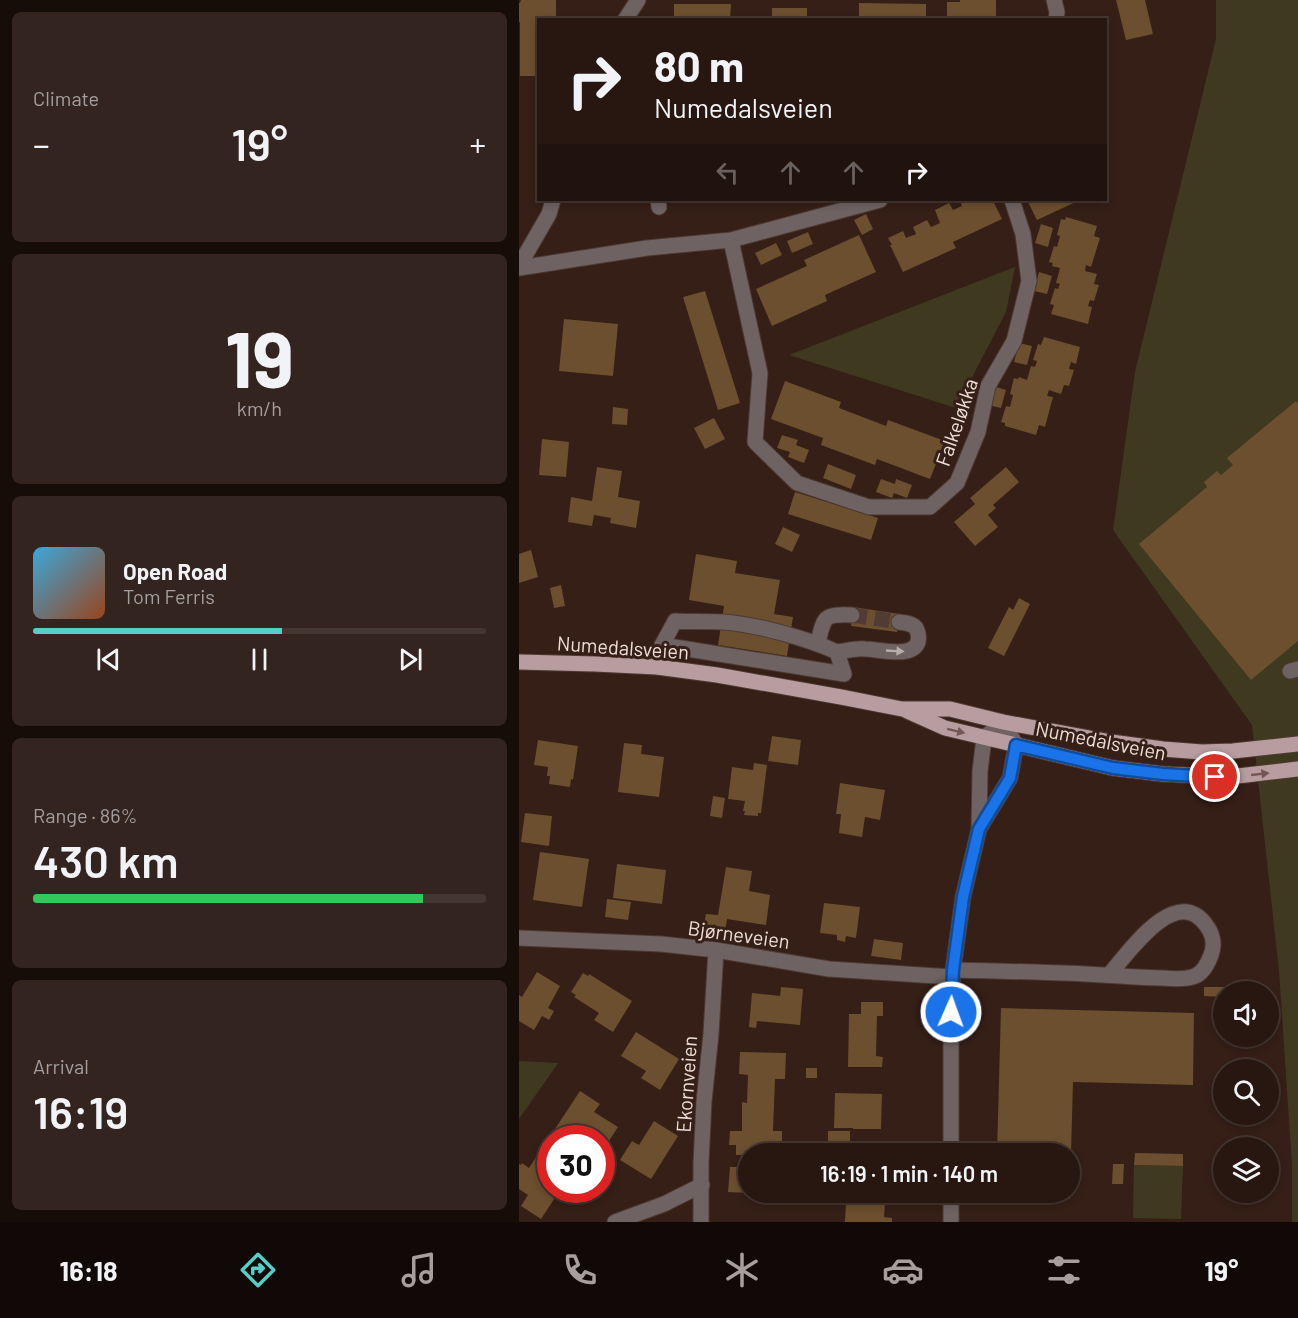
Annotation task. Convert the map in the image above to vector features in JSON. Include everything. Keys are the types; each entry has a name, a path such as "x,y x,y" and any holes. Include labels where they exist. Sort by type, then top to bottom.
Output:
{"main road":[{"name":"Numedalsveien","path":"519,662 657,667 717,675 902,709 950,709 1003,722 1163,749 1202,752 1233,751 1298,744"},
{"name":"Numedalsveien","path":"902,709 945,728 1113,768 1163,774 1229,777 1298,769"}],"street":[{"path":"625,18 638,0"},
{"path":"1054,0 1056,18"},
{"path":"519,267 549,214 553,201"},
{"path":"519,267 647,248 731,240 876,201"},
{"name":"Falkeløkka","path":"731,240 760,374 755,442 797,483 869,507 930,507 957,483 978,432 988,386 1014,340 1029,281 1023,234 1012,201"},
{"path":"818,643 822,624 829,616 852,615"},
{"path":"657,667 662,645 675,621 724,622 765,629 818,643 837,652 863,649 901,652 912,650 919,638 917,629 911,624 899,622"},
{"path":"662,645 844,674"},
{"path":"837,652 844,674 841,697"},
{"path":"951,1143 953,974 963,897 979,829 980,771 984,738 1003,722 1016,745 1010,778 979,829"},
{"name":"Bjørneveien","path":"519,938 661,944 716,950 829,969 953,974 1109,975 1181,979 1195,976 1207,964 1212,952 1213,940 1210,930 1203,920 1184,912 1165,917 1154,925 1109,975"},
{"name":"Ekornveien","path":"701,1222 704,1101 716,950"},
{"path":"615,1222 665,1204 702,1185"},
{"path":"951,1203 951,1222"}],"shaded area":[{"path":"1216,0 1298,0 1298,1222 1292,1222 1292,1165 1279,971 1252,725 1113,530 1135,372 1216,39"},
{"path":"1015,267 1006,312 956,408 789,355"},
{"path":"519,1061 558,1063 519,1119"},
{"path":"1134,1165 1183,1166 1181,1219 1133,1218"}],"building":[{"path":"521,0 556,0 556,18 537,18 537,76 520,76"},
{"path":"960,0 996,0 996,18 947,18 947,2 960,2"},
{"path":"1116,0 1145,0 1153,34 1126,40"},
{"path":"859,3 926,4 926,18 859,18"},
{"path":"674,4 731,4 730,18 674,18"},
{"path":"772,8 807,8 807,18 772,18"},
{"path":"960,201 999,201 994,203 1002,219 953,242 956,248 903,272 888,238 903,231 906,238 916,234 913,227 927,220 931,227 940,223 935,210 949,203 953,210 962,206"},
{"path":"1028,201 1078,201 1037,220"},
{"path":"866,214 873,229 862,235 854,220"},
{"path":"1066,217 1097,226 1094,236 1100,238 1091,267 1086,265 1085,271 1097,274 1094,284 1099,285 1094,301 1090,300 1088,306 1092,307 1088,324 1051,314 1054,305 1050,304 1055,288 1058,289 1060,284 1056,283 1060,268 1052,266 1053,263 1049,262 1054,246 1057,247 1061,219 1065,220"},
{"path":"1041,224 1053,228 1048,247 1035,243"},
{"path":"808,232 813,244 792,253 787,241"},
{"path":"859,235 876,272 825,295 827,301 772,326 756,289 807,266 804,260"},
{"path":"776,243 782,255 761,265 755,253"},
{"path":"1039,272 1052,276 1047,294 1034,291"},
{"path":"705,291 740,403 718,410 683,297"},
{"path":"564,319 618,324 613,376 559,371"},
{"path":"1044,337 1080,347 1076,364 1071,362 1069,369 1074,370 1069,386 1064,385 1061,394 1049,390 1047,396 1053,397 1045,427 1039,425 1036,435 1005,426 1005,423 1001,422 1006,406 1010,407 1014,378 1027,380 1031,366 1035,367 1037,361 1033,360 1038,344 1041,345"},
{"path":"1019,343 1032,346 1027,365 1014,362"},
{"path":"785,381 841,402 839,408 886,426 888,420 945,441 930,479 877,459 875,465 821,445 823,438 771,419"},
{"path":"993,386 1006,390 1001,408 988,405"},
{"path":"1296,401 1298,403 1298,641 1251,680 1139,544 1207,487 1204,482 1217,471 1221,475 1233,465 1227,458"},
{"path":"613,407 628,409 627,425 612,424"},
{"path":"714,418 725,439 705,449 694,428"},
{"path":"782,435 798,440 796,445 809,450 804,463 788,457 790,452 777,448"},
{"path":"542,439 569,442 566,477 539,475"},
{"path":"828,464 856,475 851,489 823,478"},
{"path":"597,467 622,471 618,497 640,501 636,528 610,523 611,518 594,515 592,526 568,522 571,497 592,501"},
{"path":"1006,467 1019,482 993,505 996,508 988,515 998,527 975,546 954,522 975,504 970,498"},
{"path":"881,479 895,484 896,479 912,485 907,498 894,493 892,498 876,492"},
{"path":"795,492 878,518 871,540 788,514"},
{"path":"783,527 800,535 792,552 775,544"},
{"path":"531,550 538,577 519,583 519,554"},
{"path":"696,554 737,561 735,573 780,580 774,614 793,617 787,656 718,645 724,606 689,600"},
{"path":"561,585 565,606 554,608 550,588"},
{"path":"1019,598 1030,604 1004,656 988,648 1009,607 1013,610"},
{"path":"853,607 900,614 897,632 851,626"},
{"path":"772,736 801,740 798,765 768,761"},
{"path":"538,740 578,746 570,787 549,784 548,767 534,765"},
{"path":"624,743 642,745 641,754 664,757 659,797 618,792"},
{"path":"754,763 767,765 761,813 758,813 758,816 744,815 745,801 728,799 732,767 753,770"},
{"path":"840,783 885,790 880,820 865,817 862,837 839,833 841,814 836,814"},
{"path":"713,796 725,798 722,818 710,816"},
{"path":"525,813 552,816 549,846 521,842"},
{"path":"540,852 589,859 582,907 533,900"},
{"path":"617,864 666,870 662,904 613,898"},
{"path":"726,867 752,871 749,891 770,895 766,925 727,919 725,932 703,929 706,914 718,915"},
{"path":"607,899 631,902 628,920 605,917"},
{"path":"824,903 860,907 856,938 846,936 845,942 837,940 837,935 820,933"},
{"path":"874,939 903,943 901,960 871,956"},
{"path":"537,972 560,986 548,1008 554,1011 549,1020 542,1016 534,1030 519,1021 519,995 522,997"},
{"path":"583,973 588,976 589,974 632,1001 613,1032 594,1020 599,1013 574,997 576,995 571,992"},
{"path":"781,987 803,989 800,1025 757,1021 756,1028 749,1027 752,993 780,996"},
{"path":"1204,987 1213,987 1213,996 1204,996"},
{"path":"861,1002 883,1002 883,1016 877,1016 876,1056 883,1057 882,1067 848,1067 849,1014 861,1014"},
{"path":"1001,1008 1194,1013 1193,1085 1073,1082 1071,1143 997,1143"},
{"path":"636,1032 679,1059 660,1090 641,1078 646,1071 621,1056"},
{"path":"740,1052 786,1053 785,1079 775,1079 773,1131 782,1131 782,1143 738,1143 738,1155 736,1155 736,1145 729,1145 730,1131 742,1131 742,1102 747,1103 748,1075 739,1074"},
{"path":"806,1068 817,1068 817,1078 806,1078"},
{"path":"580,1091 600,1104 594,1112 615,1125 558,1125"},
{"path":"835,1093 882,1094 881,1129 834,1128"},
{"path":"654,1121 678,1136 651,1179 620,1160 632,1141 639,1145"},
{"path":"828,1131 850,1131 850,1143 828,1143"},
{"path":"1135,1153 1183,1154 1183,1166 1134,1165"},
{"path":"537,1156 537,1203 551,1203 541,1219 521,1206 528,1195 519,1189 519,1164 522,1163 529,1168"},
{"path":"1113,1164 1124,1164 1123,1184 1112,1184"},
{"path":"730,1167 738,1167 738,1192 728,1192"},
{"path":"846,1203 885,1203 884,1217 892,1218 892,1222 845,1222"}],"tunnel":[{"path":"852,615 899,622"}],"route":[{"path":"951,1012 953,970 963,897 979,829 1010,778 1016,745 1113,768 1215,777"}]}
